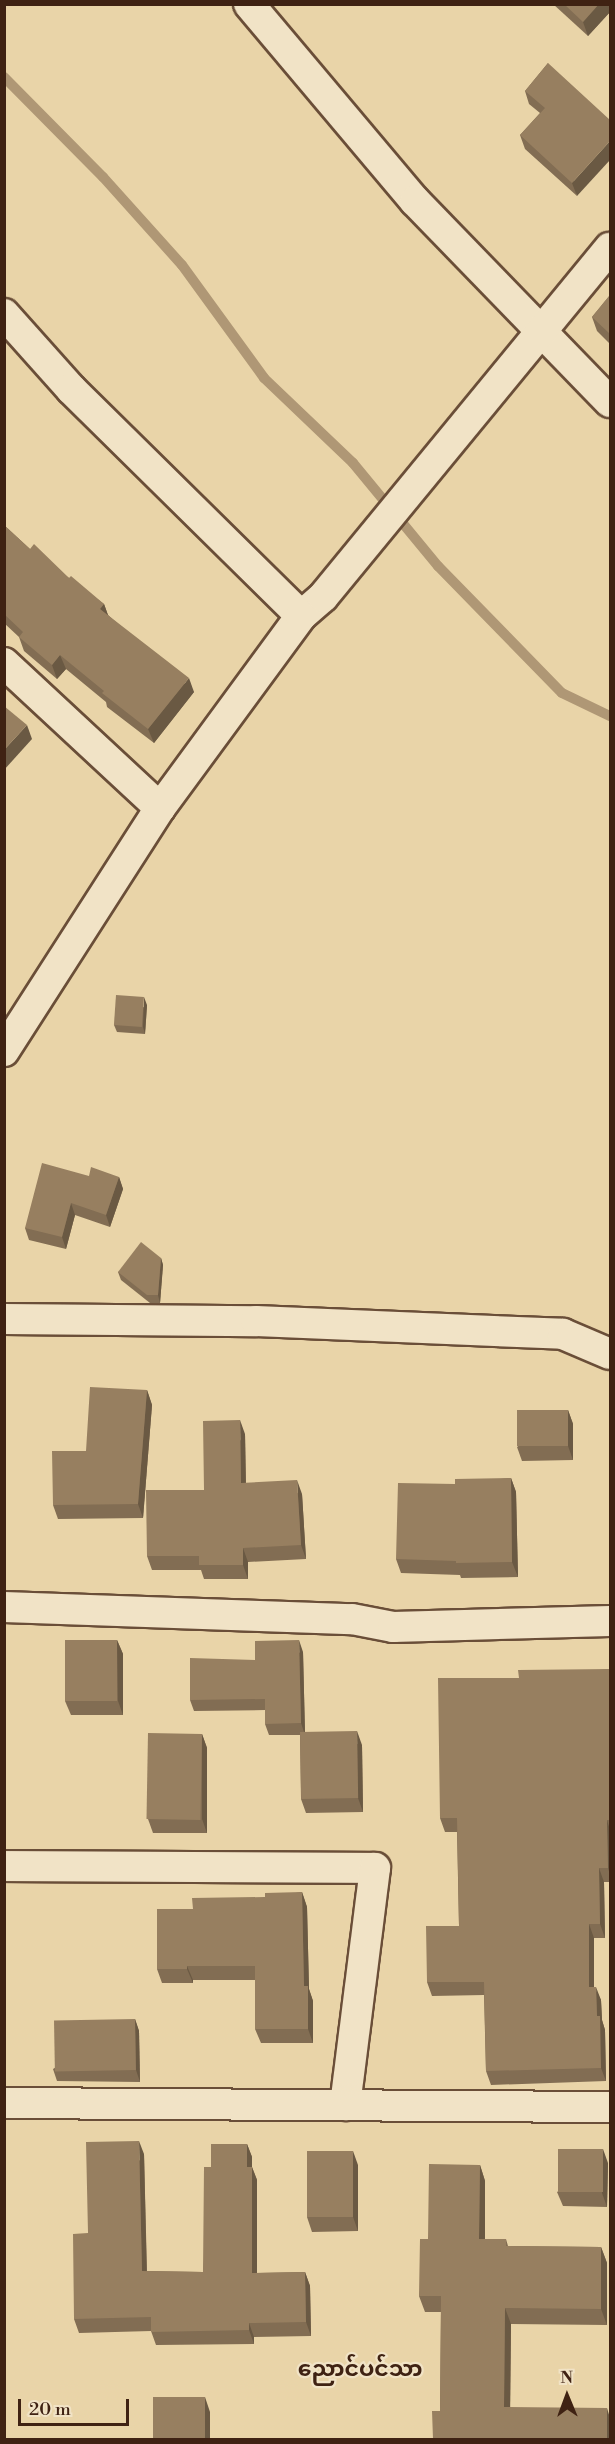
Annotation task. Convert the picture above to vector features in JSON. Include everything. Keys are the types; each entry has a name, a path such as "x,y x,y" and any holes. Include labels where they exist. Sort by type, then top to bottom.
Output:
{"street":[{"path":"249,4 415,201 610,402"},
{"path":"4,1051 160,808 301,616 322,597 610,248"},
{"path":"4,314 71,390 301,616"},
{"path":"4,663 160,808"},
{"path":"4,1319 256,1321 563,1334 610,1354"},
{"path":"4,1607 352,1619 393,1627 610,1621"},
{"path":"4,1866 375,1868 345,2105"},
{"path":"4,2103 610,2107"}],"building":[{"path":"564,4 599,4 583,22"},
{"path":"548,63 610,120 610,141 572,183 520,135 545,108 525,91"},
{"path":"610,295 610,334 592,317"},
{"path":"4,525 30,549 34,544 69,578 71,576 104,604 100,609 189,678 148,729 102,693 104,691 60,655 52,665 19,637 23,632 4,614"},
{"path":"4,706 27,725 4,750"},
{"path":"116,995 144,997 142,1027 114,1025"},
{"path":"42,1163 89,1176 91,1167 119,1177 106,1215 71,1203 62,1237 25,1228"},
{"path":"141,1242 161,1258 158,1295 147,1295 118,1272"},
{"path":"90,1387 147,1390 138,1504 53,1505 52,1451 86,1451"},
{"path":"517,1410 568,1410 568,1446 517,1446"},
{"path":"240,1420 241,1483 297,1480 301,1545 243,1548 243,1565 199,1565 199,1556 147,1556 146,1490 204,1490 203,1421"},
{"path":"511,1478 512,1562 456,1563 456,1561 396,1559 398,1483 455,1484 455,1479"},
{"path":"65,1640 117,1640 117,1701 65,1701"},
{"path":"299,1640 301,1723 265,1724 265,1699 190,1700 190,1658 255,1660 255,1641"},
{"path":"610,1669 608,1868 599,1868 600,1924 589,1924 589,1987 596,1987 597,2016 600,2016 601,2068 486,2071 484,1982 427,1982 426,1926 459,1926 457,1818 440,1818 438,1678 519,1678 518,1670"},
{"path":"357,1731 358,1798 301,1799 300,1732"},
{"path":"148,1733 202,1734 200,1820 146,1819"},
{"path":"302,1892 304,1986 308,1986 308,2029 255,2029 255,1966 187,1966 187,1969 157,1969 157,1909 193,1909 192,1898 265,1897 265,1893"},
{"path":"135,2019 136,2070 55,2071 54,2020"},
{"path":"139,2141 142,2271 203,2272 204,2167 211,2167 211,2144 247,2144 247,2167 252,2167 252,2273 305,2272 306,2322 249,2323 249,2330 151,2332 151,2317 74,2319 73,2234 88,2233 86,2142"},
{"path":"558,2149 603,2149 603,2192 558,2192"},
{"path":"307,2151 353,2151 353,2217 307,2217"},
{"path":"429,2164 480,2165 479,2239 506,2239 506,2246 601,2247 601,2309 505,2308 504,2407 607,2408 607,2439 433,2439 432,2411 440,2411 441,2296 419,2296 420,2239 428,2239"},
{"path":"153,2397 205,2397 205,2439 153,2439"}],"waterway":[{"path":"4,77 103,177 182,265 264,378 353,463 438,566 562,693 610,716"}],"district":[{"name":"ညောင်ပင်သာ","path":"360,2370"}]}
